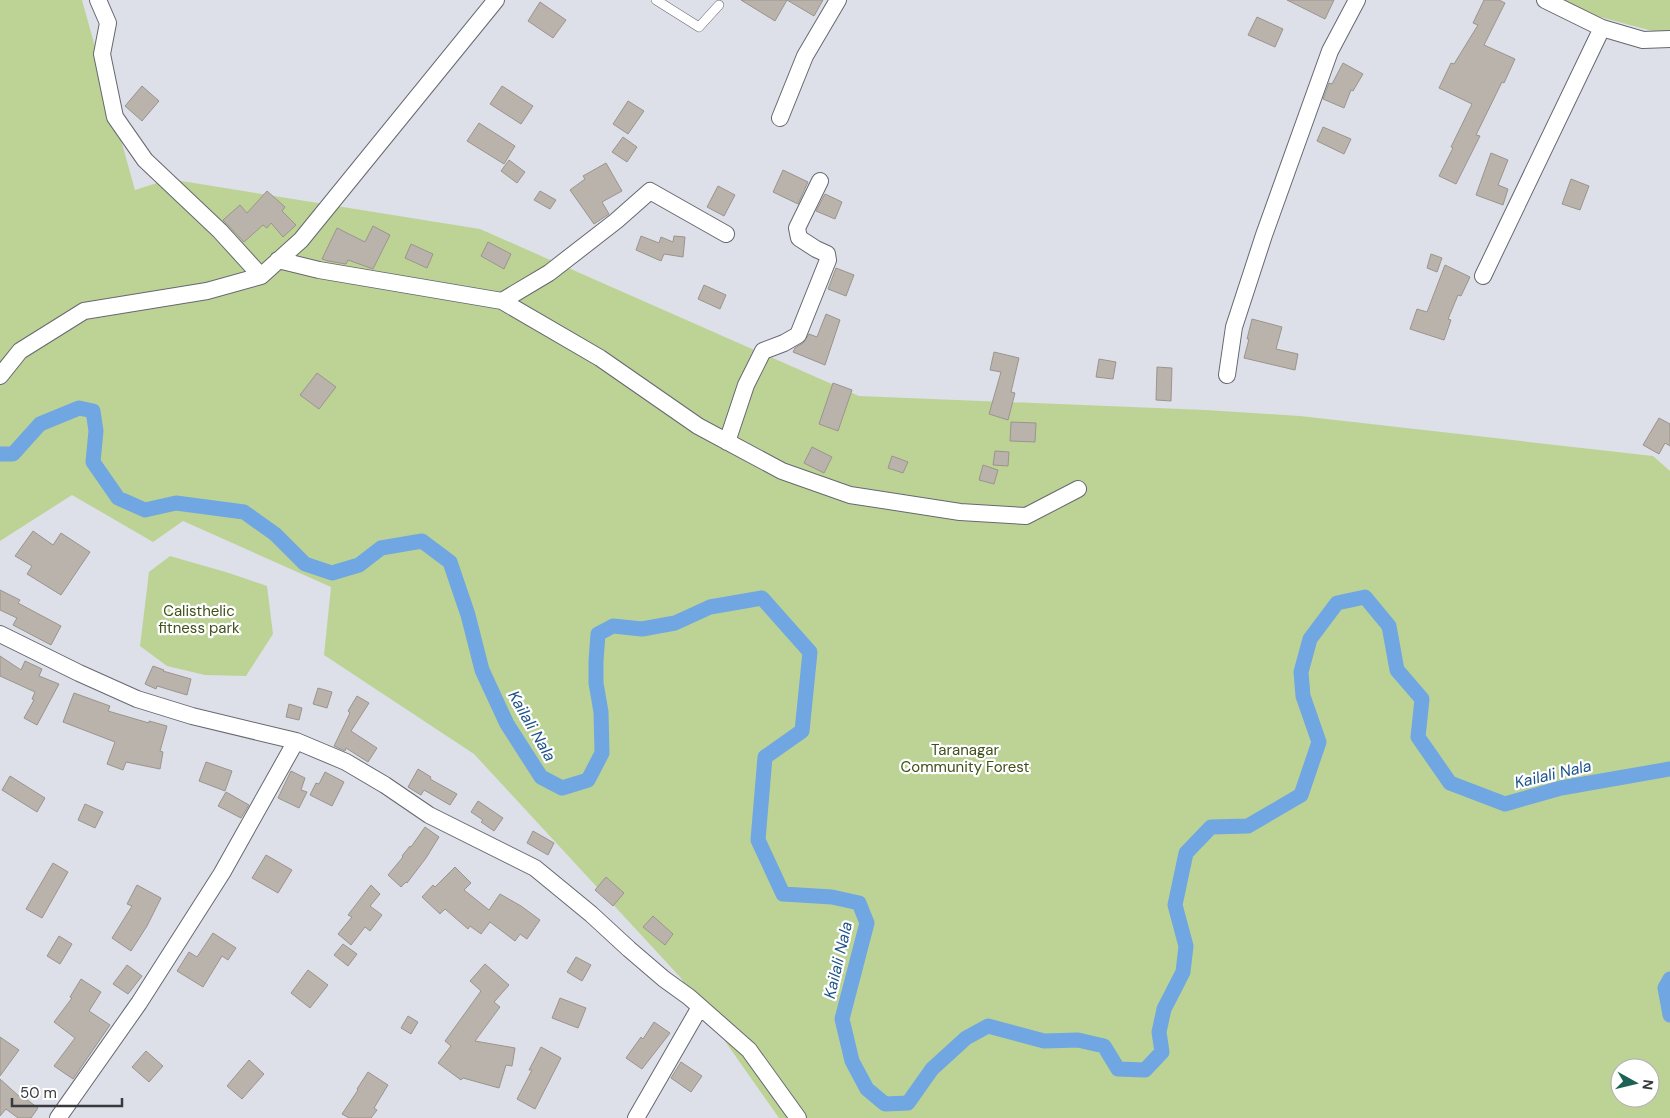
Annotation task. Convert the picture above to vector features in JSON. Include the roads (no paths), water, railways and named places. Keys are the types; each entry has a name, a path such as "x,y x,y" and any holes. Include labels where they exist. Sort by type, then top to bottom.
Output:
{"street":[{"path":"98,0 108,23 102,54 115,117 145,160 220,231 261,276"},
{"path":"0,376 20,351 84,310 207,291 261,276 301,240 496,0"},
{"path":"780,118 806,56 838,0"},
{"path":"1227,375 1234,327 1264,234 1330,51 1357,0"},
{"path":"1545,0 1602,28 1643,40 1670,39"},
{"path":"1483,276 1602,28"},
{"path":"727,442 746,386 763,351 798,335 828,260 827,254 816,250 799,238 797,228 820,181"},
{"path":"502,301 549,273 616,221 650,191 726,234"},
{"path":"278,260 319,270 502,301 600,358 698,426 782,471 850,495 960,512 1026,516 1078,489"},
{"path":"0,634 136,699 192,716 296,741 346,762 429,814 535,868 749,1050 798,1118"},
{"path":"58,1118 139,1003 216,881 296,741"},
{"path":"636,1118 700,1007"}],"lane":[{"path":"656,0 699,27 719,5"}],"waterway":[{"name":"Kailali Nala","path":"0,454 13,454 40,424 79,408 93,411 96,431 93,462 118,498 145,510 176,503 244,512 275,534 305,564 332,573 359,565 381,548 422,541 450,562 468,615 482,670 507,724 541,777 562,788 588,780 602,753 601,712 596,683 598,634 613,626 642,629 675,623 710,607 762,598 810,652 802,731 765,757 758,840 783,894 832,897 859,903 867,923 842,1019 852,1061 867,1089 885,1104 908,1103 932,1069 966,1038 988,1026 1044,1041 1078,1040 1104,1046 1118,1069 1145,1070 1162,1052 1159,1032 1164,1009 1183,972 1186,946 1175,905 1186,853 1211,827 1248,826 1301,795 1319,742 1303,696 1301,672 1310,639 1337,603 1365,597 1389,626 1397,670 1422,699 1418,737 1450,783 1505,804 1561,788 1670,769"},
{"name":"Kailali Nala","path":"1670,979 1665,988 1670,1015"}],"park label":[{"name":"Calisthelic fitness park","path":"199,620"},
{"name":"Taranagar Community Forest","path":"965,758"}]}
